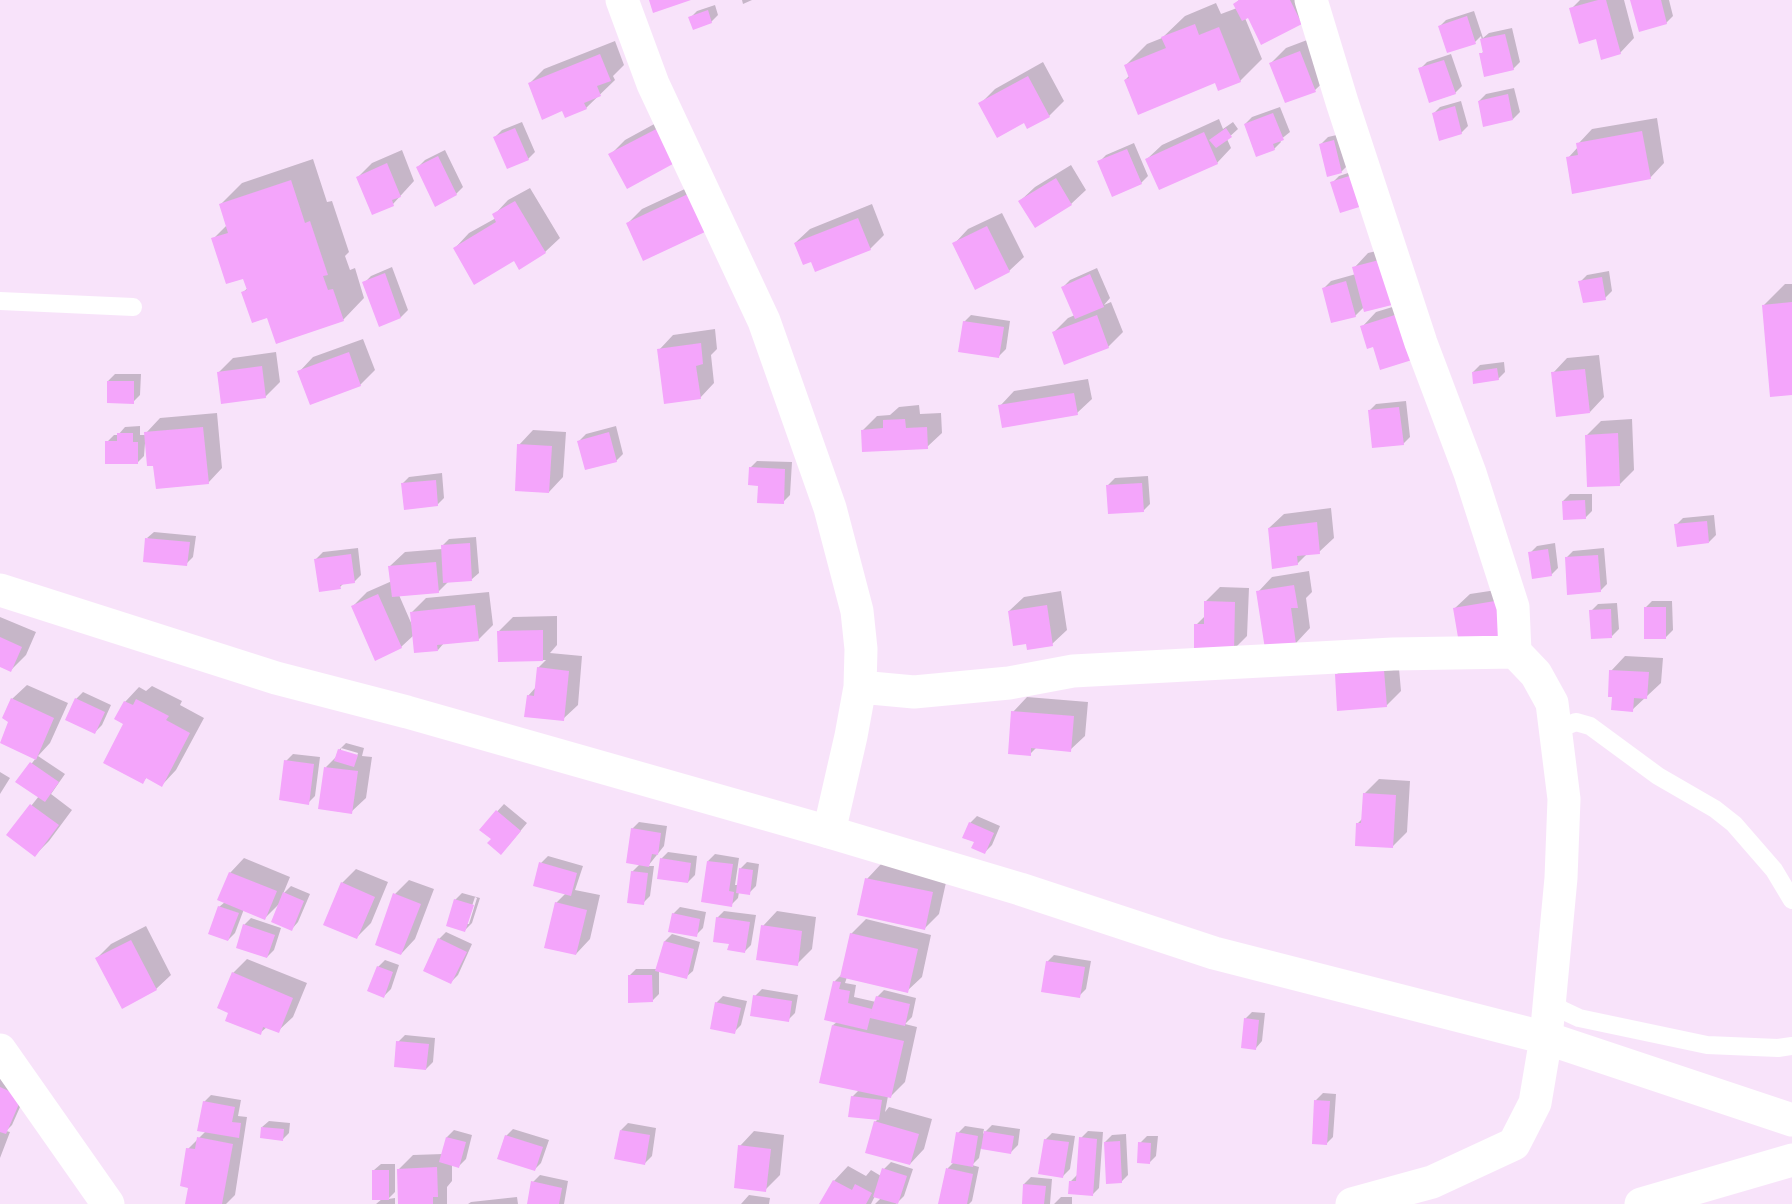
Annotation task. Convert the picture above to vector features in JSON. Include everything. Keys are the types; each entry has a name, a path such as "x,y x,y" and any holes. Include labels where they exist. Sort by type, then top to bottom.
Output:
{"street":[{"path":"622,0 653,84 751,288 805,433 830,508 856,611 861,649 860,687 829,832"},
{"path":"1311,0 1421,343 1470,473 1513,608 1515,652 1536,674 1552,703 1564,799 1561,878 1546,1038 1535,1103 1514,1144 1432,1182 1352,1204"},
{"path":"0,590 276,678 418,715 829,832 1214,952 1546,1038 1792,1120"},
{"path":"860,687 914,692 1009,683 1073,671 1393,654 1515,652"},
{"path":"0,1050 108,1204"},
{"path":"1641,1204 1792,1160"},
{"path":"1701,1204 1731,1178"}],"lane":[{"path":"0,302 133,307"},
{"path":"1559,745 1563,727 1576,722 1590,726 1658,776 1715,809 1734,824 1774,870 1792,900"},
{"path":"1550,998 1562,1010 1579,1018 1707,1045 1778,1048 1792,1046"}],"building":[{"path":"649,0 691,0 653,13"},
{"path":"1239,0 1290,0 1302,24 1261,45 1248,18 1242,21 1233,4"},
{"path":"1606,0 1621,54 1601,60 1596,39 1579,44 1569,8"},
{"path":"1630,0 1661,0 1667,24 1639,32"},
{"path":"708,10 712,23 693,30 688,17"},
{"path":"1467,16 1476,44 1447,53 1438,26"},
{"path":"1195,24 1199,35 1219,27 1241,82 1218,91 1215,83 1138,115 1124,80 1129,78 1124,65 1166,48 1161,37"},
{"path":"1505,34 1514,70 1484,77 1479,53 1483,53 1480,39"},
{"path":"1300,51 1316,92 1285,103 1269,63"},
{"path":"600,54 611,81 597,86 601,96 584,103 587,109 565,118 562,111 542,120 528,83"},
{"path":"1444,60 1456,94 1429,103 1418,68"},
{"path":"1028,76 1050,117 1027,129 1024,123 997,138 978,103"},
{"path":"1508,94 1513,120 1483,127 1478,101"},
{"path":"1455,106 1462,134 1439,141 1432,113"},
{"path":"1273,113 1284,140 1273,144 1275,150 1256,157 1244,124"},
{"path":"664,125 682,159 627,189 608,154"},
{"path":"515,128 529,160 507,169 493,137"},
{"path":"1226,128 1232,137 1216,148 1209,140"},
{"path":"1642,131 1651,179 1572,194 1566,157 1578,155 1576,143"},
{"path":"1204,132 1218,164 1159,190 1145,159"},
{"path":"1334,140 1342,173 1327,177 1319,144"},
{"path":"1127,149 1142,184 1112,197 1097,161"},
{"path":"438,156 457,195 435,207 416,167"},
{"path":"387,163 401,197 392,200 394,206 372,215 356,177"},
{"path":"1359,173 1369,204 1340,213 1330,182"},
{"path":"1056,178 1072,205 1035,228 1018,201"},
{"path":"291,180 305,223 310,221 328,275 323,276 328,290 333,289 344,321 276,344 267,318 252,323 241,292 247,290 243,279 226,284 211,238 228,233 219,204"},
{"path":"688,194 705,232 643,261 626,223"},
{"path":"515,201 546,253 519,270 514,261 474,285 453,248 496,222 492,214"},
{"path":"858,218 871,250 815,272 811,262 803,265 794,243"},
{"path":"987,226 1010,272 975,290 952,243"},
{"path":"1387,258 1392,305 1364,312 1352,267"},
{"path":"385,273 401,318 379,327 362,282"},
{"path":"1090,274 1104,307 1075,319 1061,287"},
{"path":"1602,277 1606,300 1583,303 1578,281"},
{"path":"1346,281 1356,317 1331,323 1322,288"},
{"path":"1792,302 1792,395 1770,397 1762,305"},
{"path":"1398,314 1412,360 1380,370 1373,347 1367,349 1360,326"},
{"path":"1097,315 1109,348 1064,365 1052,332"},
{"path":"963,321 1004,327 999,358 958,352"},
{"path":"701,343 703,364 696,366 701,399 664,404 657,349"},
{"path":"349,352 361,386 310,405 297,371"},
{"path":"262,366 266,398 221,404 217,372"},
{"path":"1497,368 1499,380 1473,384 1472,372"},
{"path":"1585,369 1590,413 1556,417 1551,372"},
{"path":"107,381 134,381 134,404 107,403"},
{"path":"1074,393 1078,415 1002,428 998,405"},
{"path":"1399,407 1404,445 1372,448 1368,410"},
{"path":"905,419 906,428 927,427 928,449 862,452 861,430 883,428 883,420"},
{"path":"203,427 209,484 156,489 153,466 147,466 144,432"},
{"path":"609,432 617,462 585,470 577,441"},
{"path":"117,433 133,433 133,442 138,442 138,464 105,464 105,441 117,441"},
{"path":"1618,433 1620,486 1587,487 1585,435"},
{"path":"517,444 552,446 549,493 515,491"},
{"path":"749,467 785,469 784,504 757,503 758,486 748,485"},
{"path":"436,480 438,506 404,510 401,483"},
{"path":"1142,483 1144,512 1108,514 1106,485"},
{"path":"1585,500 1586,519 1563,520 1562,501"},
{"path":"1707,521 1709,543 1677,547 1674,524"},
{"path":"1317,522 1320,554 1297,556 1298,565 1272,569 1268,528"},
{"path":"145,538 190,542 187,566 143,562"},
{"path":"470,543 472,581 443,583 441,545"},
{"path":"1548,549 1552,576 1532,579 1528,552"},
{"path":"351,554 355,583 340,585 341,589 319,592 314,559"},
{"path":"1598,555 1601,592 1567,595 1565,557"},
{"path":"436,562 439,593 392,597 388,566"},
{"path":"1294,585 1298,608 1291,608 1296,644 1265,649 1256,591"},
{"path":"378,594 402,648 375,661 351,606"},
{"path":"1501,600 1507,636 1460,649 1453,608"},
{"path":"1204,601 1235,602 1234,652 1194,651 1194,624 1204,624"},
{"path":"475,605 479,641 437,645 438,651 414,653 410,612"},
{"path":"1047,605 1053,646 1027,650 1026,644 1013,646 1008,611"},
{"path":"1644,607 1666,607 1666,639 1644,639"},
{"path":"1611,609 1612,638 1591,639 1589,610"},
{"path":"543,630 543,661 498,662 497,631"},
{"path":"0,637 22,647 11,672 0,667"},
{"path":"537,667 569,671 564,721 524,717 527,695 534,696"},
{"path":"1384,670 1387,707 1337,711 1335,674"},
{"path":"1609,670 1649,672 1647,699 1634,698 1633,712 1611,710 1612,697 1608,697"},
{"path":"11,698 54,718 36,760 0,743 8,722 2,718"},
{"path":"75,698 105,712 95,734 65,720"},
{"path":"136,699 169,716 166,720 190,733 162,787 146,778 143,784 103,763 123,724 114,719 124,701 133,705"},
{"path":"1011,711 1074,716 1071,752 1031,748 1031,756 1008,754"},
{"path":"338,749 358,755 354,767 334,761"},
{"path":"284,760 314,764 309,805 279,800"},
{"path":"30,762 59,782 45,802 15,782"},
{"path":"324,767 358,771 352,814 318,809"},
{"path":"1363,793 1396,795 1393,848 1355,846 1356,823 1361,823"},
{"path":"30,804 59,825 35,857 6,835"},
{"path":"496,810 521,831 501,855 487,843 491,839 479,830"},
{"path":"969,822 994,833 985,854 971,848 974,842 962,838"},
{"path":"631,828 661,833 658,855 652,854 649,867 626,863"},
{"path":"660,858 691,863 688,883 657,879"},
{"path":"707,861 733,864 729,891 734,892 732,907 701,902"},
{"path":"539,862 577,873 571,896 533,886"},
{"path":"739,868 753,870 750,895 736,893"},
{"path":"631,871 648,873 644,905 627,903"},
{"path":"229,872 277,891 265,920 217,900"},
{"path":"865,878 933,892 925,930 857,915"},
{"path":"341,882 375,897 357,939 323,925"},
{"path":"283,892 304,901 292,931 271,922"},
{"path":"393,893 421,904 401,955 375,945"},
{"path":"454,899 474,905 465,932 446,926"},
{"path":"555,902 587,910 576,955 544,948"},
{"path":"218,906 239,913 228,941 208,934"},
{"path":"672,913 700,919 697,937 668,932"},
{"path":"716,917 750,922 745,953 727,950 729,944 713,942"},
{"path":"243,924 275,935 267,958 236,948"},
{"path":"761,925 802,931 798,966 756,960"},
{"path":"850,933 918,949 908,993 840,977"},
{"path":"438,938 467,952 451,984 423,971"},
{"path":"131,940 157,990 122,1009 95,958"},
{"path":"664,941 694,949 687,979 655,971"},
{"path":"1046,961 1085,967 1080,998 1041,992"},
{"path":"377,966 393,972 384,998 367,991"},
{"path":"232,972 293,998 279,1033 263,1027 261,1035 225,1021 228,1013 217,1008"},
{"path":"628,975 652,975 653,1002 628,1003"},
{"path":"833,981 841,982 839,989 850,991 848,1003 872,1009 876,996 910,1004 905,1026 870,1018 867,1030 824,1020"},
{"path":"753,995 792,1001 789,1022 750,1016"},
{"path":"715,1002 741,1008 735,1034 710,1029"},
{"path":"1244,1018 1259,1020 1256,1050 1241,1048"},
{"path":"832,1025 904,1041 891,1098 819,1083"},
{"path":"396,1041 429,1044 426,1070 394,1067"},
{"path":"0,1087 22,1097 6,1134 0,1132"},
{"path":"851,1096 882,1100 879,1120 848,1117"},
{"path":"1314,1100 1330,1101 1327,1145 1312,1144"},
{"path":"203,1101 235,1107 232,1122 241,1123 239,1138 197,1131"},
{"path":"874,1121 919,1134 910,1165 865,1153"},
{"path":"261,1127 284,1129 283,1141 260,1138"},
{"path":"620,1130 650,1135 645,1165 614,1159"},
{"path":"984,1131 1014,1136 1011,1154 981,1149"},
{"path":"956,1132 978,1136 973,1167 951,1163"},
{"path":"505,1135 543,1147 535,1171 497,1159"},
{"path":"197,1137 233,1144 222,1204 185,1204 188,1188 180,1186 186,1148 195,1149"},
{"path":"446,1137 466,1142 459,1168 439,1162"},
{"path":"1079,1137 1097,1139 1093,1196 1068,1194 1069,1181 1076,1181"},
{"path":"1044,1139 1069,1142 1063,1178 1038,1174"},
{"path":"1120,1141 1122,1183 1106,1184 1104,1142"},
{"path":"1138,1142 1151,1143 1150,1164 1137,1163"},
{"path":"738,1145 771,1149 766,1192 734,1188"},
{"path":"437,1167 438,1197 433,1197 433,1204 398,1204 397,1169"},
{"path":"882,1168 907,1176 898,1204 873,1197"},
{"path":"946,1168 973,1174 967,1204 938,1204"},
{"path":"372,1170 389,1170 389,1200 372,1200"},
{"path":"833,1180 852,1190 855,1184 872,1193 866,1204 819,1204"},
{"path":"531,1181 562,1188 559,1204 527,1204"},
{"path":"1023,1184 1046,1186 1044,1204 1022,1204"}]}
